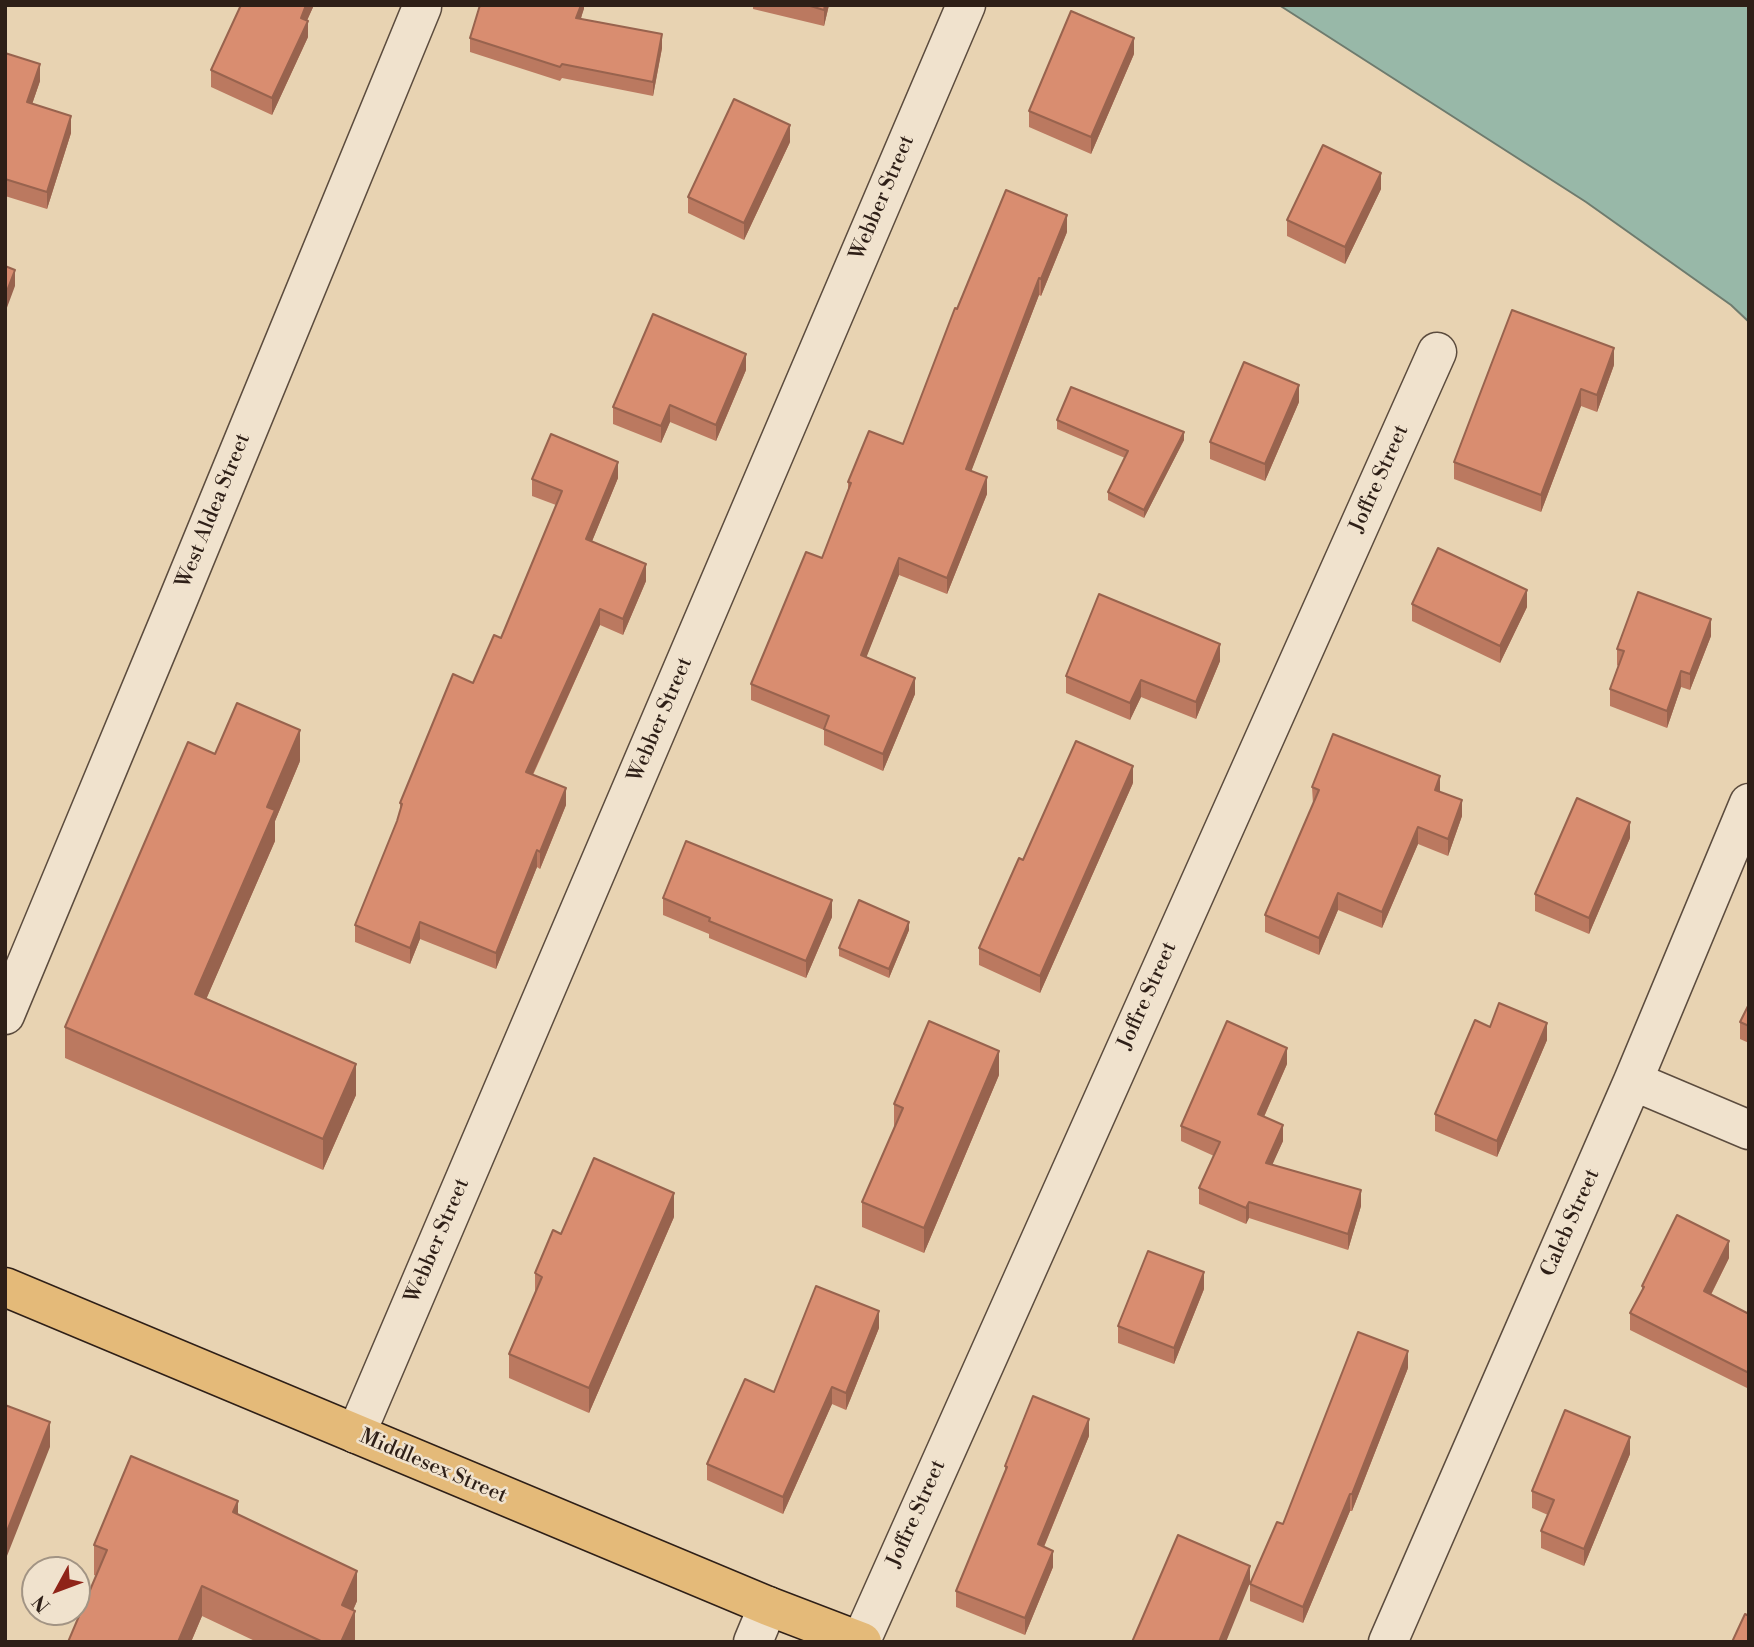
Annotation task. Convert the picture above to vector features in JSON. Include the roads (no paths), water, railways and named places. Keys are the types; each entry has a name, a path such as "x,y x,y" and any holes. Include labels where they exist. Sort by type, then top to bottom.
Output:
{"main road":[{"name":"Middlesex Street","path":"5,1287 768,1606 862,1641"}],"street":[{"name":"Webber Street","path":"356,1434 966,5"},
{"name":"West Aldea Street","path":"5,1015 422,7"},
{"name":"Joffre Street","path":"862,1641 1437,352"},
{"name":"Caleb Street","path":"1388,1642 1633,1081 1749,803"},
{"path":"1633,1081 1749,1130"},
{"path":"753,1642 768,1606"}]}
